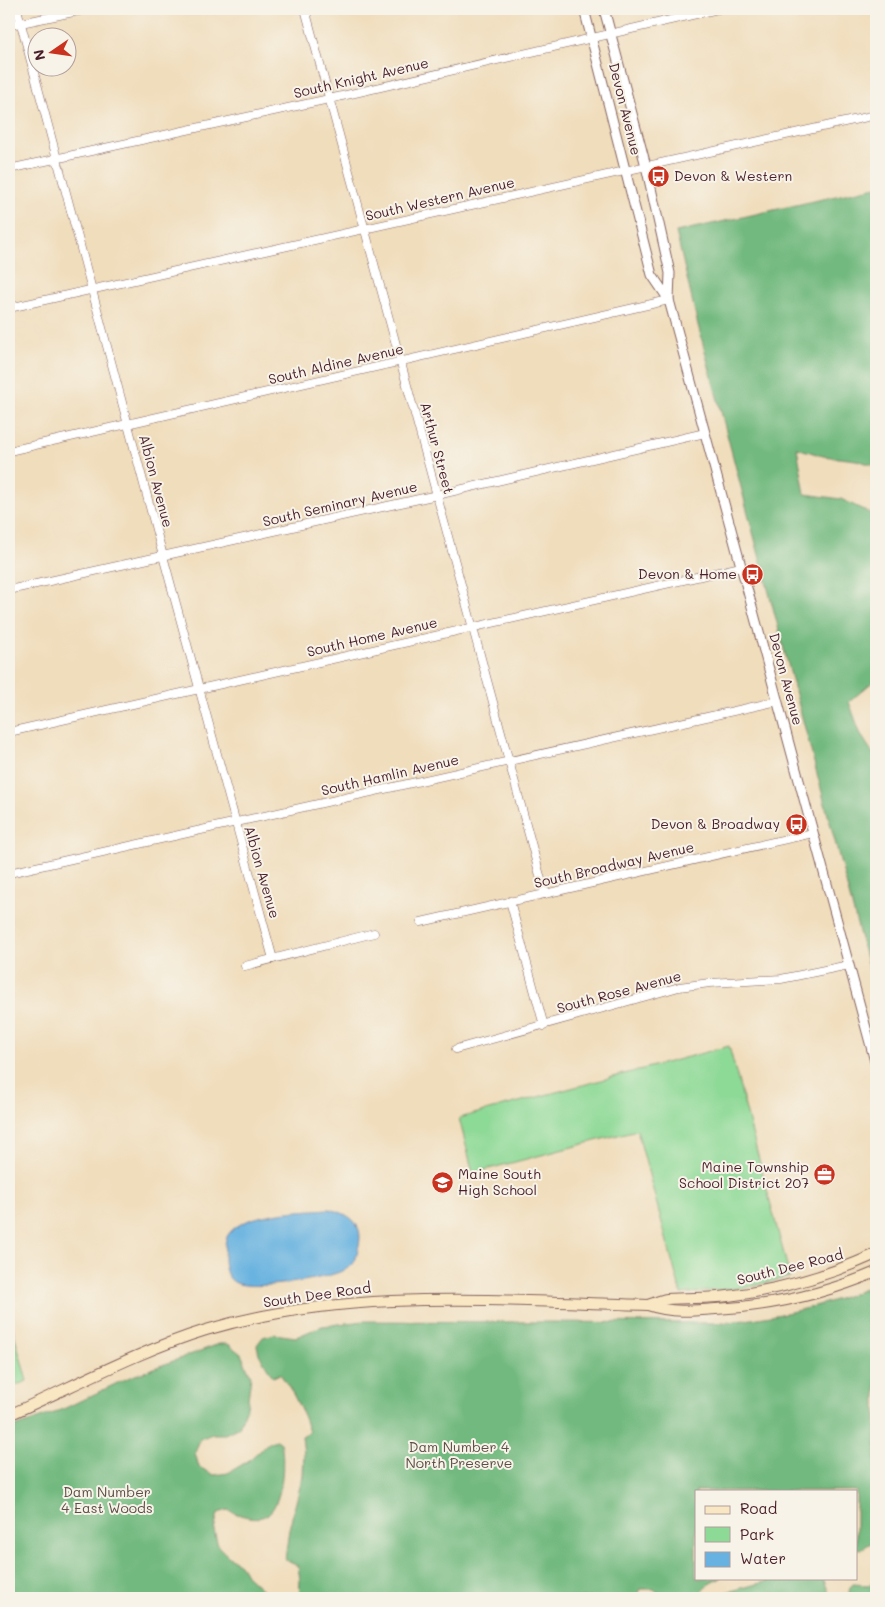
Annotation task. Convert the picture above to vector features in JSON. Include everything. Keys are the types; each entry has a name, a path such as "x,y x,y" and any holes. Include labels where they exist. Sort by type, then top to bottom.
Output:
{"main road":[{"name":"South Dee Road","path":"648,1305 666,1299 728,1296 774,1288 852,1265 876,1254"},
{"name":"South Dee Road","path":"9,1415 161,1345 206,1330 288,1310 341,1303 391,1300 648,1305 665,1311 694,1311 757,1305 814,1294 876,1272"}],"street":[{"name":"Albion Avenue","path":"17,9 163,556 273,958"},
{"path":"9,25 88,9"},
{"name":"Arthur Street","path":"305,9 545,894"},
{"name":"Devon Avenue","path":"584,9 652,275 669,300"},
{"name":"Devon Avenue","path":"604,9 646,166 670,273 669,300 876,1065"},
{"name":"South Knight Avenue","path":"9,168 329,98 718,9"},
{"name":"South Western Avenue","path":"9,308 876,115"},
{"name":"South Aldine Avenue","path":"9,451 669,300"},
{"name":"South Seminary Avenue","path":"9,590 437,495 705,433"},
{"name":"South Home Avenue","path":"9,732 741,567"},
{"name":"South Hamlin Avenue","path":"9,873 778,702"},
{"name":"South Broadway Avenue","path":"421,922 813,833"},
{"path":"510,901 544,1026"},
{"path":"245,966 374,933"},
{"name":"South Rose Avenue","path":"456,1049 680,987 710,983 780,980 849,965"}],"green space":[{"path":"876,187 876,466 856,460 823,456 797,448 805,494 841,499 876,516 876,679 849,702 861,735 876,758 876,996 698,325 676,232"},
{"path":"729,1046 790,1277 749,1287 681,1294 637,1130 473,1173 459,1118"},
{"name":"Dam Number 4 North Preserve","path":"876,1284 876,1540 861,1549 858,1548 858,1490 695,1490 695,1580 717,1580 707,1585 695,1598 664,1598 654,1589 641,1589 636,1598 299,1598 300,1580 298,1566 285,1560 289,1529 303,1475 304,1455 302,1436 309,1432 289,1388 280,1374 273,1377 259,1354 257,1345 263,1337 274,1334 296,1337 322,1326 364,1321 717,1323 778,1315 818,1305"},
{"path":"9,1315 27,1381 9,1388"},
{"name":"Dam Number 4 East Woods","path":"219,1344 228,1344 241,1354 251,1376 247,1407 239,1427 225,1434 212,1434 200,1439 195,1453 199,1467 214,1475 228,1473 248,1461 269,1442 277,1440 281,1443 283,1460 282,1480 273,1508 268,1514 254,1518 242,1516 228,1510 218,1513 214,1530 218,1546 240,1564 246,1575 271,1598 9,1598 9,1429 57,1412 130,1377"},
{"path":"772,1580 824,1580 831,1598 714,1598 720,1594"},
{"path":"876,1583 876,1598 848,1598 850,1587 853,1584 867,1585"}],"water":[{"path":"329,1209 348,1216 357,1225 360,1237 359,1245 351,1266 330,1275 276,1285 245,1285 236,1283 228,1275 224,1261 225,1243 228,1235 236,1227 247,1221 275,1214"}],"place":[{"name":"Devon & Western","path":"658,176"},
{"name":"Devon & Home","path":"753,574"},
{"name":"Devon & Broadway","path":"796,824"},
{"name":"Maine Township School District 207","path":"825,1175"},
{"name":"Maine South High School","path":"442,1182"}]}
